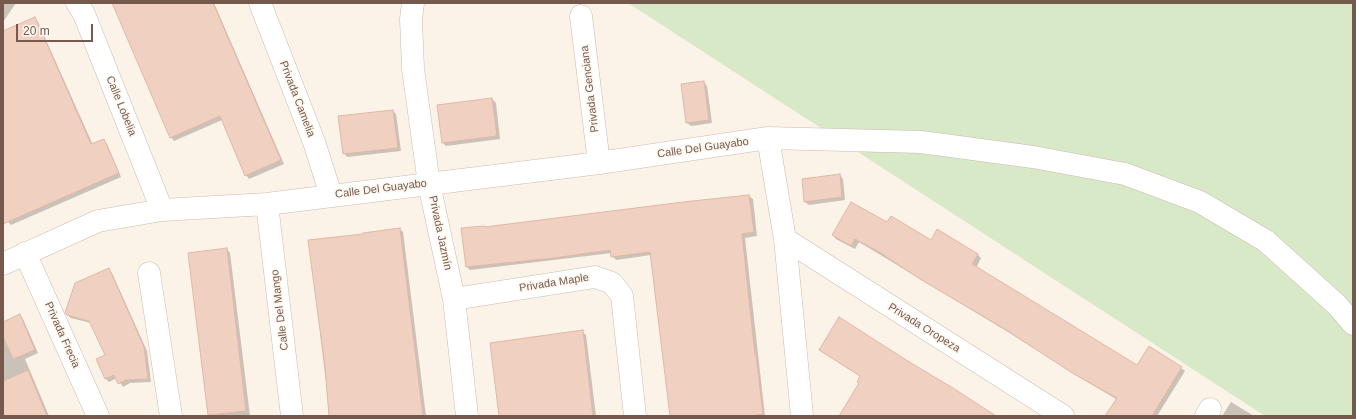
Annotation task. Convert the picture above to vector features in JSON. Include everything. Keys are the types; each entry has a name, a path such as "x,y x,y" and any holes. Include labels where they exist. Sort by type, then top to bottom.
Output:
{"street":[{"name":"Calle Lobelia","path":"77,3 84,14 162,210"},
{"name":"Privada Camelia","path":"260,3 314,142 331,196"},
{"name":"Privada Jazmín","path":"413,3 410,19 413,69 429,184 454,299 467,416"},
{"name":"Privada Genciana","path":"580,16 599,163"},
{"name":"Calle Del Guayabo","path":"10,258 98,221 162,210 267,204 599,163 768,138 921,142 1033,157 1125,174 1200,202 1266,242 1337,305 1353,324"},
{"path":"768,138 785,239 802,416"},
{"name":"Calle Del Mango","path":"267,204 292,416"},
{"name":"Privada Oropeza","path":"785,239 1063,416"},
{"name":"Privada Frecia","path":"10,258 98,416"},
{"path":"149,273 171,416"},
{"name":"Privada Maple","path":"454,299 595,277 612,283 622,296 635,416"}],"green space":[{"path":"628,3 1353,3 1353,416 1265,416"}],"building":[{"path":"112,3 213,3 281,160 245,176 220,116 170,138"},
{"path":"35,17 91,144 104,139 119,173 3,224 3,31"},
{"path":"704,81 709,120 686,123 681,84"},
{"path":"492,98 497,136 442,143 437,105"},
{"path":"393,110 398,148 343,154 338,116"},
{"path":"840,174 842,197 804,202 802,179"},
{"path":"749,195 754,232 742,234 763,414 751,416 670,416 650,252 611,257 610,250 554,258 466,267 461,228 485,227"},
{"path":"851,202 887,222 891,216 931,240 937,229 978,254 972,264 1137,365 1149,346 1182,367 1152,416 1105,416 1117,398 1074,374 1003,328 920,279 879,252 855,239 851,246 832,235"},
{"path":"400,228 423,416 329,416 325,367 308,240"},
{"path":"227,248 246,411 208,415 188,253"},
{"path":"109,268 144,347 148,379 126,380 118,384 114,375 105,379 96,359 105,355 89,321 67,315 65,313 75,283"},
{"path":"20,314 35,350 13,359 3,336 3,322"},
{"path":"839,317 996,416 839,416 859,383 857,382 860,376 819,350"},
{"path":"583,330 593,416 499,416 490,343"},
{"path":"28,370 47,416 3,416 3,381"}]}
